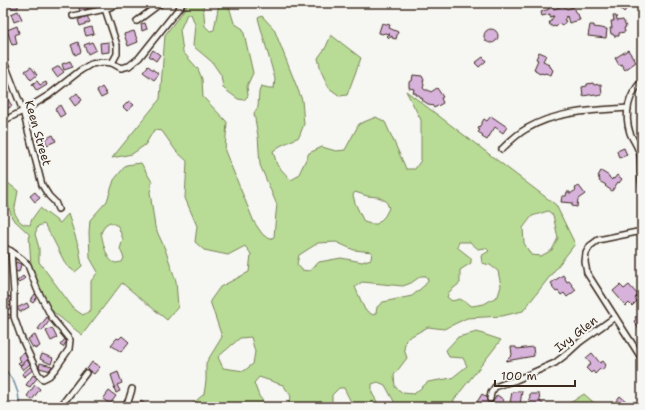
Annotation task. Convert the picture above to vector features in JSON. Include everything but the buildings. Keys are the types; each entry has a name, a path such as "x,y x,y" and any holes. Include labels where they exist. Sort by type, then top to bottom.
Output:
{"street":[{"path":"73,16 105,9 121,3"},
{"path":"137,21 161,3"},
{"path":"3,121 22,112 49,95 91,64 103,62 112,63 121,68 129,66 139,58 183,3"},
{"path":"105,9 117,45 117,54 112,63"},
{"name":"Keen Street","path":"3,59 22,112 42,185 55,202 58,209"},
{"path":"642,81 636,87 631,96 627,110 630,134 640,156 642,184"},
{"path":"502,149 524,130 544,120 589,110 628,108"},
{"path":"642,231 598,240 590,246 586,253 585,262 587,273 642,359"},
{"path":"3,247 11,251 28,265 37,289 52,318 70,340 69,349 50,376 44,379 38,374 21,337 14,317 11,251"},
{"name":"Ivy Glen","path":"490,399 491,393 495,387 516,380 555,363 580,342 615,317"},
{"path":"60,407 86,373"},
{"path":"125,407 132,388"}],"green space":[{"path":"189,3 203,3 205,26 210,31 214,30 219,3 228,3 234,23 243,29 253,73 247,86 248,96 244,100 238,99 223,88 221,75 212,62 193,46 195,24 191,14 187,14 180,30 183,52 198,69 202,79 203,97 227,122 225,151 254,222 263,235 270,239 274,237 277,205 260,165 258,136 254,113 258,107 261,86 274,88 275,79 258,18 262,16 274,29 302,100 304,124 299,137 273,151 277,165 291,180 298,176 309,153 322,147 336,151 345,150 359,124 376,117 385,122 406,169 415,169 421,160 421,120 406,91 556,205 575,244 523,311 502,316 467,318 444,329 428,327 406,339 404,349 407,358 394,375 395,387 403,393 414,394 428,382 452,378 467,366 463,358 449,357 446,350 458,337 477,332 501,340 453,401 462,407 397,407 385,385 378,382 372,384 372,393 380,407 356,407 351,402 344,388 339,388 332,395 332,404 335,407 287,407 291,396 283,385 259,377 254,383 259,396 267,407 189,407 204,394 206,363 222,337 210,301 220,287 249,272 251,254 245,246 228,255 204,250 195,242 197,226 185,198 187,161 176,151 162,131 154,130 145,145 132,154 112,158 160,99 165,35","holes":["355,192 367,196 378,197 386,201 389,208 385,216 377,224 364,222 353,195","548,211 553,215 558,238 552,250 541,256 531,255 524,243 523,228 532,216","336,242 354,250 372,252 371,259 362,262 341,258 319,262 309,271 302,270 297,264 299,255 318,243","459,242 470,242 478,249 486,248 489,251 481,256 482,263 490,265 498,271 501,286 498,296 484,304 472,306 460,299 452,301 447,297 449,292 460,283 460,270 471,263 471,258 457,247","421,276 426,276 428,280 425,285 412,296 383,302 377,307 376,313 373,315 365,310 355,287 362,282 403,286 411,283","251,337 255,352 253,364 244,371 223,368 218,357 240,338"]},
{"path":"331,35 361,58 347,95 340,96 329,88 321,71 318,58 326,47"},
{"path":"141,163 152,182 150,192 155,227 165,249 176,281 178,307 167,320 122,283 82,335 51,310 33,275 29,234 12,218 3,188 3,179 18,191 14,212 22,223 30,225 32,219 40,208 60,223 68,214 79,248 82,266 75,272 66,265 44,224 38,226 35,234 39,248 39,262 74,309 83,315 91,310 91,281 98,272 90,258 90,220 107,201 114,180 126,165","holes":["110,222 118,226 123,239 120,249 124,258 122,262 116,263 113,262 107,255 101,233 105,225"]},
{"path":"584,394 599,407 564,407"}],"waterway":[{"path":"3,367 14,382 18,393 20,407"}]}
